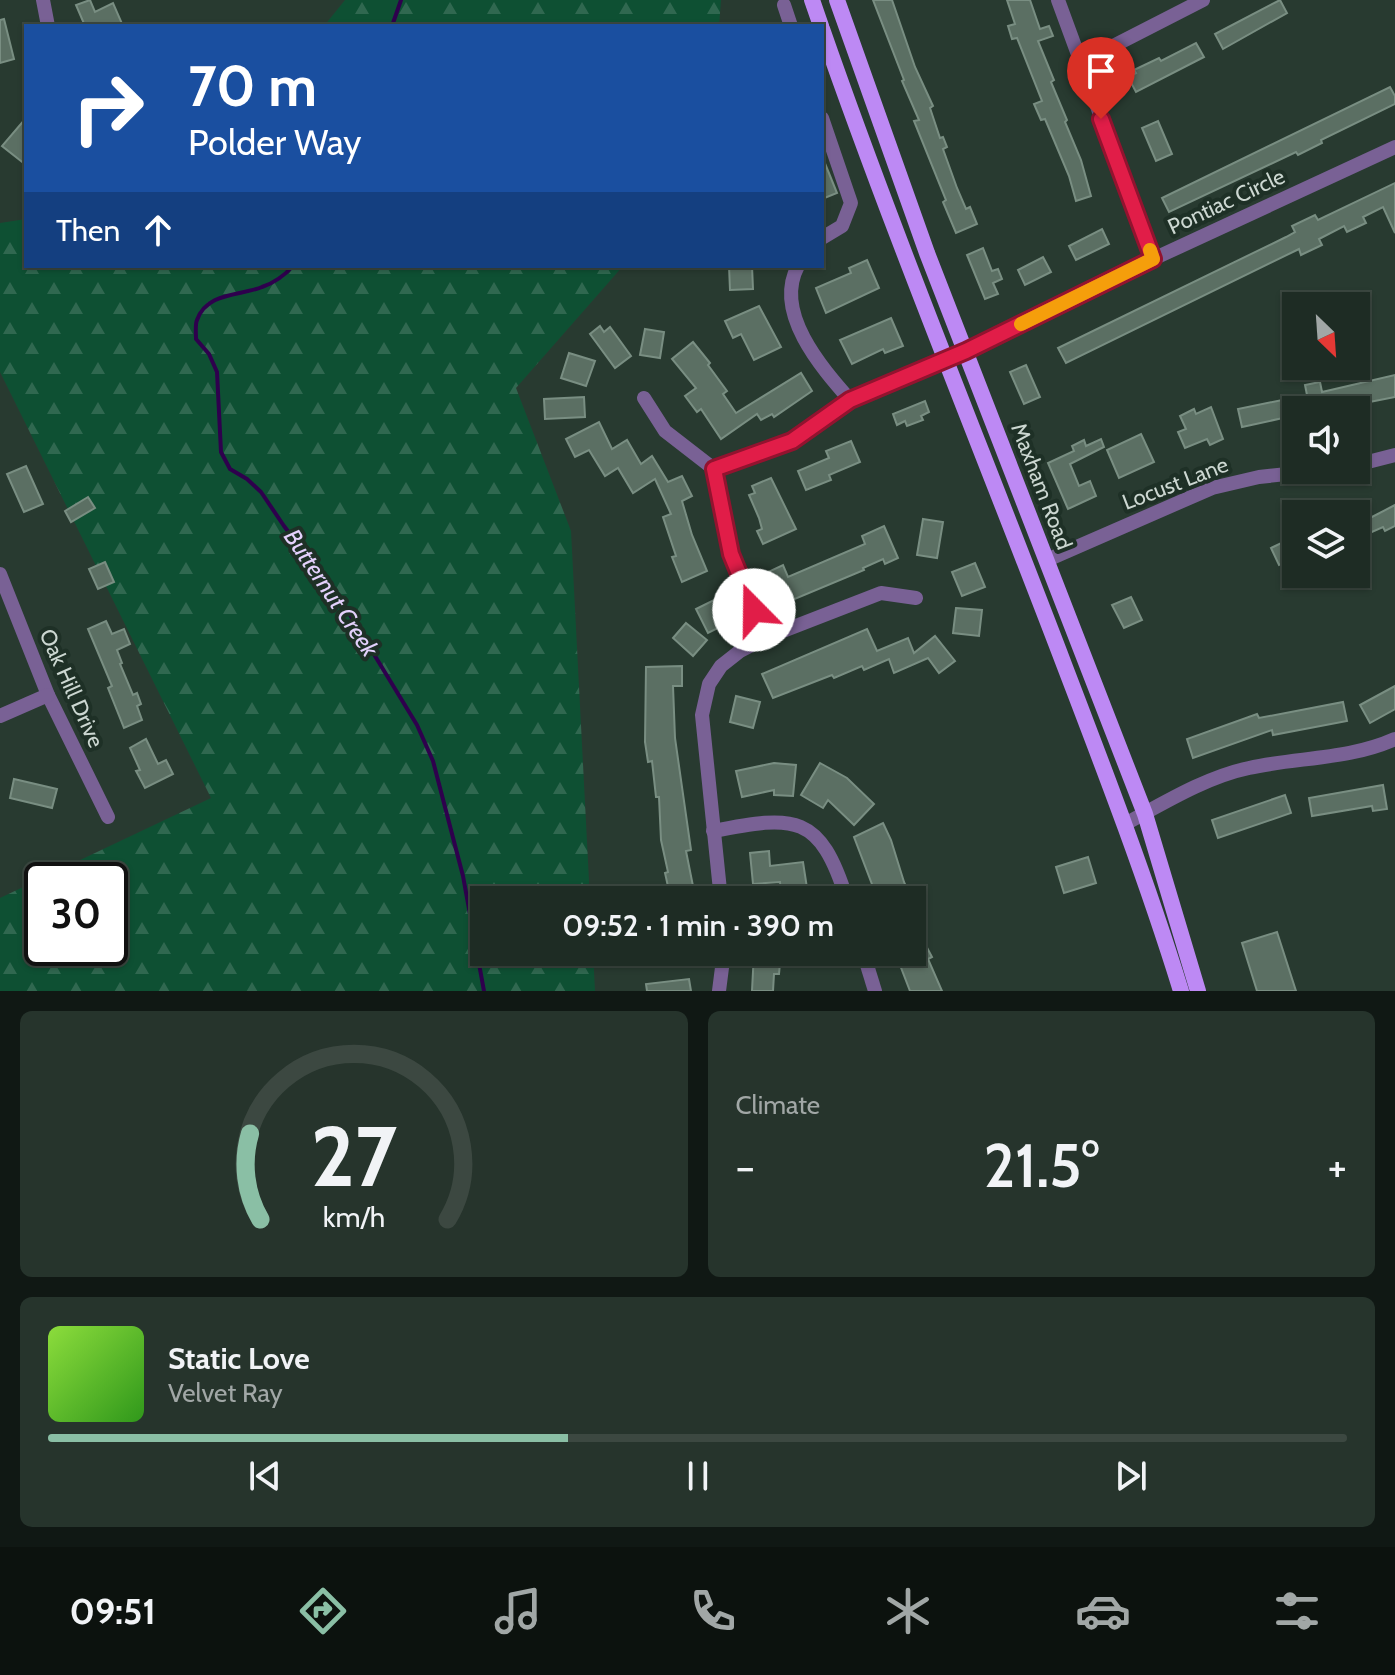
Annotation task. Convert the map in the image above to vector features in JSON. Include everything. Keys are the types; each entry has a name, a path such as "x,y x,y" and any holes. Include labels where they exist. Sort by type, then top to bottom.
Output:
{"main road":[{"name":"Maxham Road","path":"812,0 821,24"},
{"name":"Maxham Road","path":"837,0 927,253 1145,814 1198,991"},
{"name":"Maxham Road","path":"824,34 873,175 1125,824 1181,991"}],"street":[{"path":"43,0 48,24"},
{"path":"1058,0 1153,259"},
{"path":"1080,63 1203,0"},
{"path":"784,5 790,24"},
{"path":"824,124 851,203 842,226 824,237"},
{"name":"Pontiac Circle","path":"714,469 792,441 850,400 966,351 1153,259 1395,147"},
{"path":"798,268 791,294 798,325 814,354 850,400"},
{"path":"644,398 665,431 714,469 731,554 765,638"},
{"path":"1370,461 1395,455"},
{"name":"Locust Lane","path":"1047,560 1212,488 1282,475"},
{"name":"Oak Hill Drive","path":"0,574 48,695 108,817"},
{"path":"719,886 702,715 709,684 721,666 740,651 765,638 881,593 916,598"},
{"path":"0,716 48,695"},
{"path":"1125,824 1188,791 1247,768 1351,754 1395,739"},
{"path":"713,831 757,822 783,821 809,830 824,844 842,886"},
{"path":"719,991 722,966"},
{"path":"867,966 874,988"}],"green space":[{"path":"345,0 721,0 719,24 326,24"},
{"path":"24,219 24,268 621,268 516,388 571,531 589,886 470,886 470,966 594,966 595,991 0,991 0,898 24,887 24,966 128,966 128,862 76,862 211,798 0,372 0,223"}],"building":[{"path":"90,0 95,12 113,3 122,24 84,24 76,5"},
{"path":"873,0 892,0 915,67 933,106 930,108 940,138 943,137 947,147 943,149 957,188 977,224 956,233 914,121 919,120"},
{"path":"1007,0 1030,0 1040,29 1049,26 1053,36 1038,41 1054,80 1051,82 1067,120 1065,122 1081,160 1091,196 1076,201 1045,119 1041,120 1034,104 1042,101 1017,38 1012,39 1008,26 1015,24"},
{"path":"1280,0 1287,13 1223,49 1215,34"},
{"path":"4,19 14,59 0,63 0,20"},
{"path":"1196,43 1204,57 1136,92 1128,77 1136,73 1134,70 1159,58 1161,61"},
{"path":"1390,87 1395,104 1321,140 1322,143 1298,155 1296,152 1169,212 1162,198"},
{"path":"24,120 24,163 2,146"},
{"path":"1158,121 1172,154 1156,161 1142,128"},
{"path":"824,161 837,193 824,198"},
{"path":"1395,183 1395,233 1383,207 1363,217 1366,223 1347,232 1344,226 1319,239 1322,245 1301,255 1299,249 1066,363 1058,348 1286,237 1295,232 1292,226 1315,215 1318,220"},
{"path":"1102,229 1109,244 1076,260 1069,246"},
{"path":"983,248 992,271 998,269 1002,279 993,283 998,294 985,299 967,255"},
{"path":"1043,257 1051,272 1025,285 1018,270"},
{"path":"867,260 879,288 826,313 816,288 851,273 849,268"},
{"path":"729,268 752,268 753,289 730,290"},
{"path":"759,306 781,347 754,360 741,334 733,338 725,321"},
{"path":"891,318 903,346 885,353 883,349 852,364 840,340"},
{"path":"600,326 604,332 610,327 631,356 615,368 590,334"},
{"path":"645,329 664,332 660,358 640,355"},
{"path":"693,342 727,391 723,394 736,413 801,373 812,391 774,417 772,414 761,420 757,414 721,439 701,409 697,412 685,396 696,388 672,359"},
{"path":"569,353 595,361 586,386 561,378"},
{"path":"1026,365 1040,397 1024,404 1010,372"},
{"path":"1395,375 1395,397 1370,402 1370,396 1302,396 1307,395 1305,385 1320,382 1322,392"},
{"path":"584,397 585,417 545,419 544,399"},
{"path":"1282,400 1282,418 1242,427 1238,409"},
{"path":"925,401 929,412 921,416 923,420 907,426 905,421 897,425 893,414"},
{"path":"1211,407 1223,439 1210,445 1207,439 1185,448 1178,432 1186,429 1180,416 1194,409 1196,414"},
{"path":"599,422 612,449 627,440 641,464 652,456 668,482 682,476 692,496 682,501 707,571 682,582 672,557 676,556 663,517 671,514 655,479 633,493 618,468 605,476 589,450 575,457 566,439"},
{"path":"1141,434 1154,462 1119,478 1107,450"},
{"path":"1101,439 1104,447 1070,464 1079,486 1090,481 1096,496 1068,509 1048,463 1074,451 1072,446 1084,440 1086,446"},
{"path":"851,441 860,462 829,475 831,480 806,490 798,471 829,458 826,451"},
{"path":"26,466 43,504 24,512 7,474"},
{"path":"771,478 796,529 763,544 757,531 762,529 759,518 749,495 755,493 752,486"},
{"path":"88,497 95,508 71,522 65,511"},
{"path":"1395,505 1395,526 1370,533 1370,518"},
{"path":"923,519 943,522 937,558 917,555"},
{"path":"884,526 898,558 885,564 883,559 778,606 764,574 783,565 788,577 865,544 862,536"},
{"path":"1282,543 1282,564 1279,565 1271,548"},
{"path":"105,562 114,582 98,589 89,569"},
{"path":"975,563 985,587 962,596 952,572"},
{"path":"720,597 732,621 708,633 696,609"},
{"path":"1131,597 1142,620 1124,628 1112,605"},
{"path":"956,608 982,610 979,636 953,633"},
{"path":"106,621 112,634 124,629 130,644 117,650 120,664 133,695 137,693 141,704 137,706 142,720 124,728 108,688 112,686 88,629"},
{"path":"686,623 707,640 693,656 673,638"},
{"path":"867,629 877,651 908,638 914,653 935,636 955,661 939,673 928,658 894,673 889,659 864,670 862,666 834,678 832,675 773,698 762,674"},
{"path":"682,666 682,686 673,686 675,738 691,850 686,851 693,886 668,886 665,873 668,872 661,840 659,797 656,797 652,761 648,762 645,742 646,667"},
{"path":"1395,686 1395,709 1370,723 1360,705"},
{"path":"736,696 760,702 753,728 730,722"},
{"path":"1343,702 1347,721 1273,735 1272,730 1193,758 1187,739 1257,714 1259,718"},
{"path":"146,739 158,764 166,760 173,774 145,788 136,771 140,770 130,748"},
{"path":"774,763 796,765 793,796 774,795 774,790 742,797 736,771"},
{"path":"820,763 847,778 874,804 854,825 828,800 823,808 801,795"},
{"path":"14,779 57,789 52,808 10,798"},
{"path":"1383,785 1387,809 1373,811 1372,806 1312,816 1309,798"},
{"path":"1285,795 1291,813 1218,838 1212,820"},
{"path":"883,823 906,886 873,886 854,837"},
{"path":"769,851 770,866 803,862 807,886 780,886 780,882 753,884 750,853"},
{"path":"1088,857 1096,883 1064,893 1056,867"},
{"path":"1277,932 1296,991 1257,991 1242,943"},
{"path":"926,946 932,957 928,959 942,991 910,991 900,966 926,966"},
{"path":"753,966 780,966 779,974 774,974 773,991 752,991"},
{"path":"689,979 691,991 647,991 646,984"}],"waterway":[{"name":"Butternut Creek","path":"393,24 401,0"},
{"name":"Butternut Creek","path":"291,268 266,285 208,304 197,320 196,339 209,354 217,372 221,452 230,469 261,492 344,605 417,725 433,761 463,876 484,991"}],"slow traffic":[{"path":"1021,324 1153,259 1150,250"}],"route":[{"path":"754,610 731,554 714,469 792,441 850,400 966,351 1153,259 1101,119"}]}
